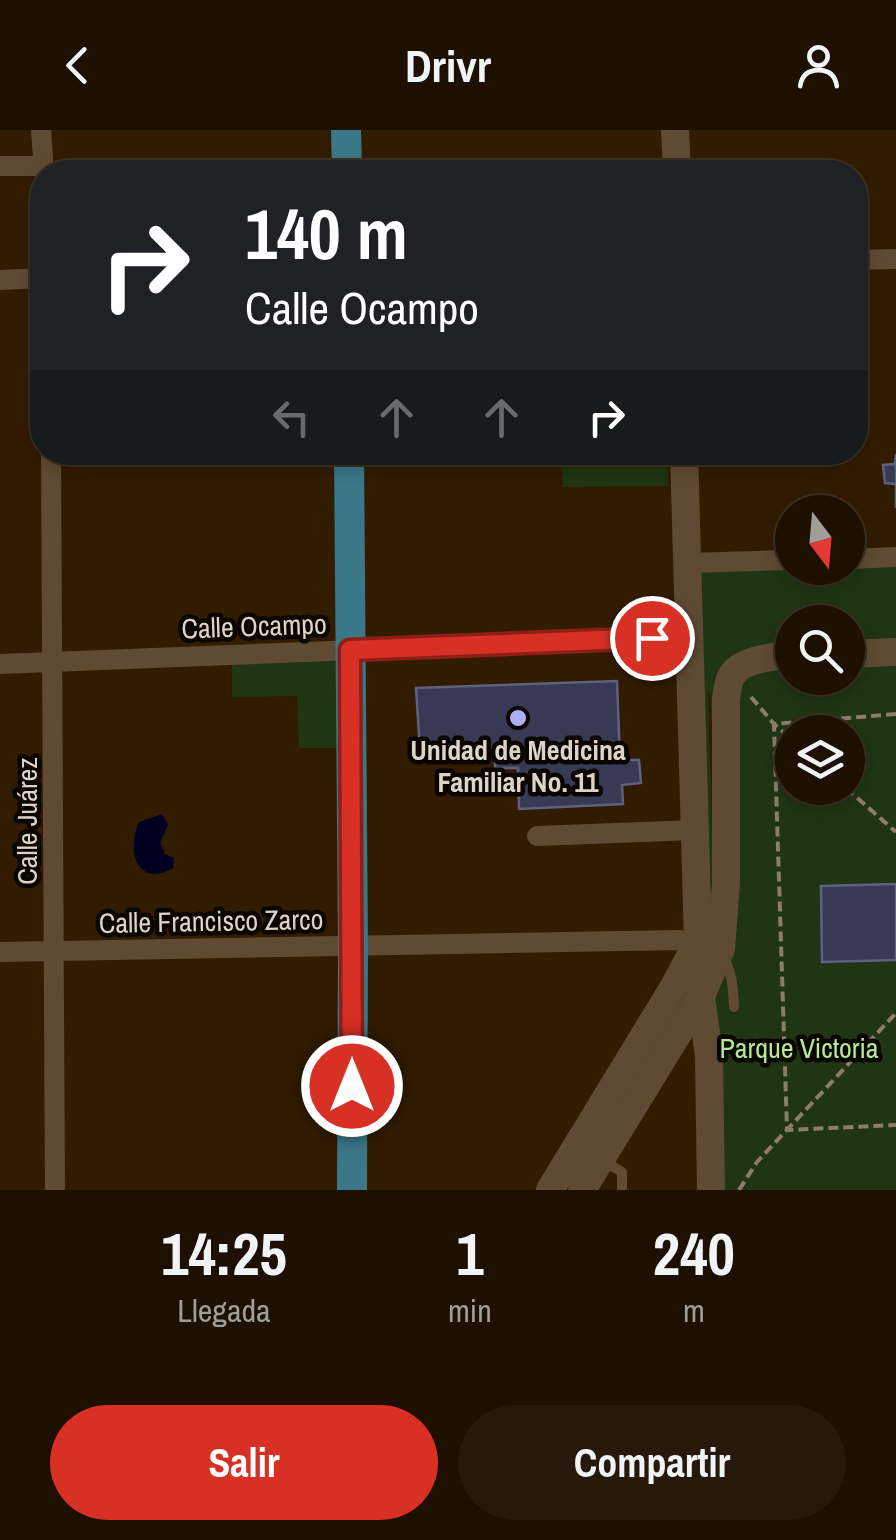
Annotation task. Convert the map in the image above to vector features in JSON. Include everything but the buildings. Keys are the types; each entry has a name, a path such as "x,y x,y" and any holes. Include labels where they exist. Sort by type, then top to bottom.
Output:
{"main road":[{"path":"346,130 346,160"},
{"path":"676,130 676,160"},
{"path":"349,465 352,1190"},
{"path":"550,1190 675,985 710,945 695,830 684,465"},
{"path":"865,653 896,652"},
{"path":"710,1190 708,1057 701,996 726,883 726,700 732,676 739,668 775,656"},
{"path":"582,1190 701,996"}],"street":[{"path":"42,130 43,160"},
{"path":"0,166 30,168"},
{"path":"868,260 896,259"},
{"path":"0,280 30,279"},
{"name":"Calle Juárez","path":"51,465 55,1190"},
{"path":"865,559 896,558"},
{"path":"688,563 775,560"},
{"name":"Calle Ocampo","path":"0,664 689,637"},
{"path":"537,836 695,830"},
{"name":"Calle Francisco Zarco","path":"0,952 678,940 710,945"}],"lane":[{"path":"710,945 726,960 734,1008"},
{"path":"601,1160 622,1172 622,1190"}],"path":[{"path":"748,693 774,724 787,1130"},
{"path":"774,724 896,714"},
{"path":"865,805 896,832"},
{"path":"739,1190 757,1162 896,1014"},
{"path":"787,1130 896,1125"}],"shaded area":[{"path":"0,130 896,130 896,1190 0,1190"}],"green space":[{"path":"562,465 667,465 668,486 563,487"},
{"name":"Parque Victoria","path":"896,559 896,649 865,650 865,605 775,605 775,695 865,695 865,653 896,652 896,1190 701,1190 719,867 710,687 714,898 704,899 679,566 775,567 775,585 865,585 865,565"},
{"path":"349,652 350,748 299,748 297,696 232,697 232,657"}],"water":[{"path":"162,814 168,825 160,842 165,854 174,858 173,868 151,874 138,863 135,833 139,822"}],"place":[{"name":"Unidad de Medicina Familiar No. 11","path":"518,718"}],"route":[{"path":"352,1086 350,650 652,638"}]}
